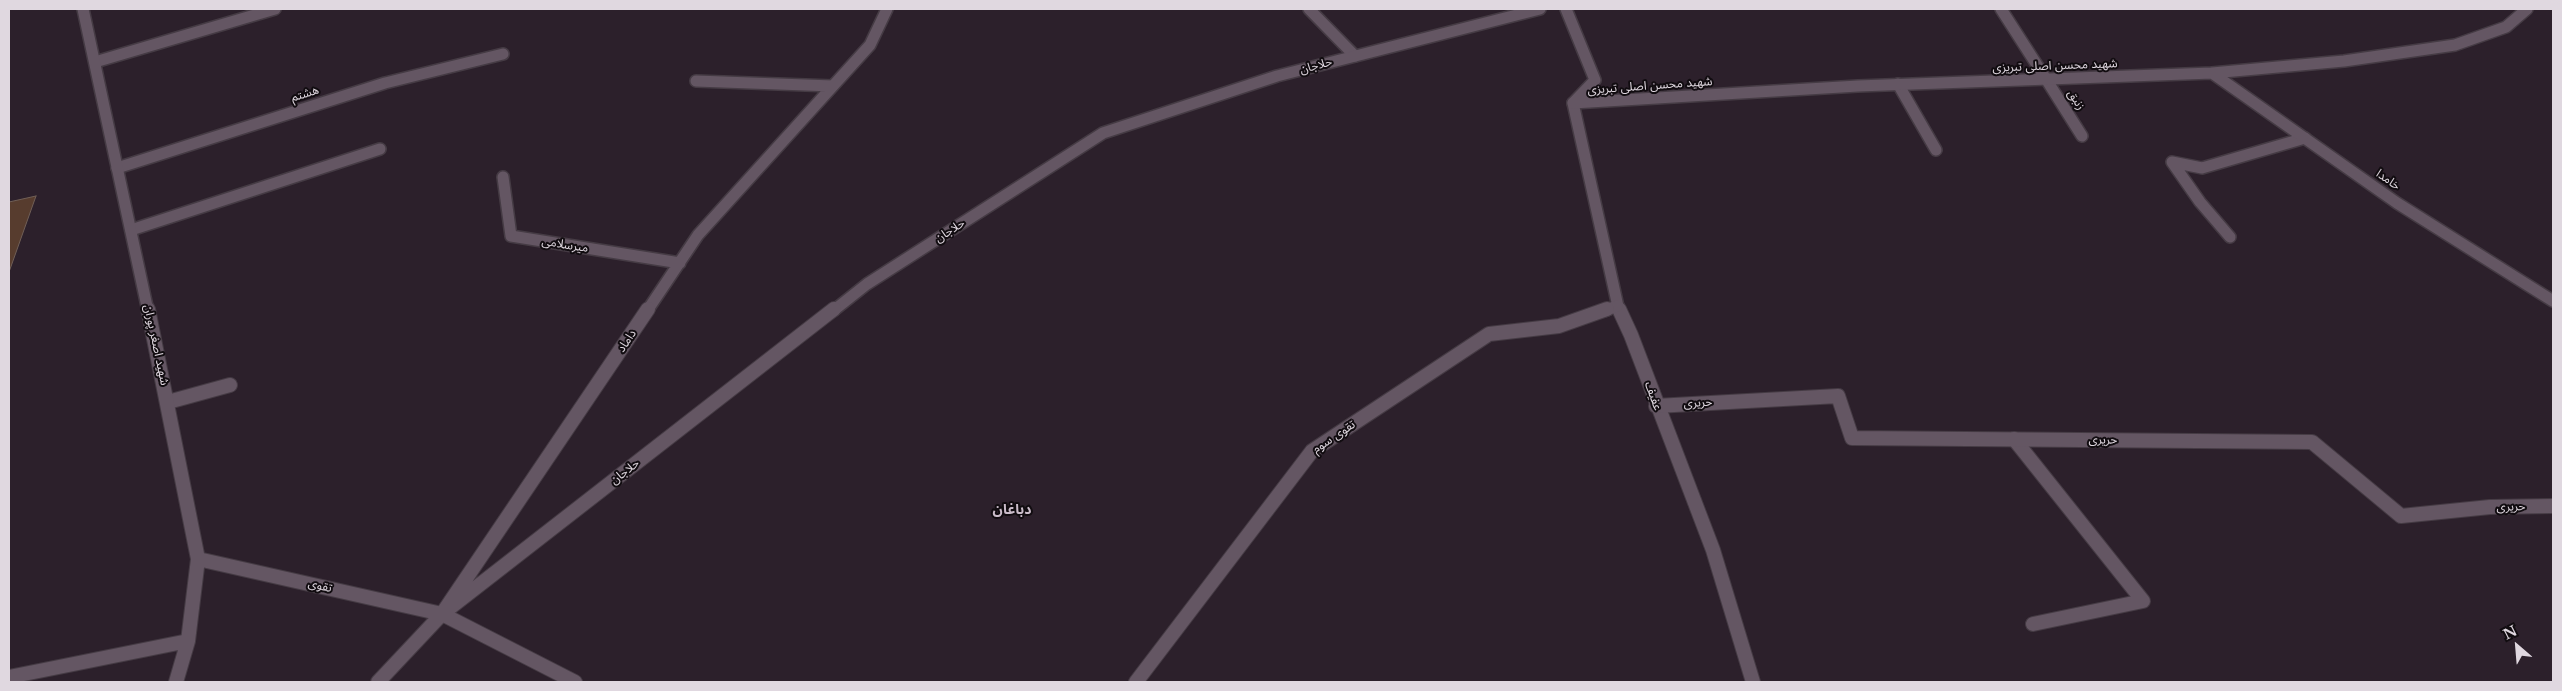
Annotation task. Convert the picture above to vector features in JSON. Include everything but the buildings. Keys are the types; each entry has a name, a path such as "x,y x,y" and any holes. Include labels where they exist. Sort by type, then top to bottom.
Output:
{"street":[{"name":"شهید اصغر پوران","path":"83,9 168,402 198,559 188,641 176,682"},
{"path":"95,62 275,9"},
{"name":"داماد","path":"378,682 442,614 698,235 870,45 887,9"},
{"path":"1309,9 1355,56"},
{"name":"حلاجان","path":"442,614 867,284 1103,133 1276,76 1540,9"},
{"path":"1566,9 1595,80 1573,103"},
{"name":"زنبق","path":"2001,9 2082,136"},
{"name":"شهید محسن اصلی تبریزی","path":"1573,103 1898,84 2212,73 2344,61 2456,45 2506,27 2527,9"},
{"name":"هشتم","path":"117,168 384,83 503,54"},
{"name":"خامدا","path":"2212,73 2398,203 2553,302"},
{"path":"696,80 833,86"},
{"path":"1898,84 1936,150"},
{"name":"عفیف","path":"1573,103 1617,306 1631,335 1656,406 1713,550 1753,682"},
{"path":"2230,236 2200,202 2172,162 2202,168 2305,138"},
{"path":"131,230 380,148"},
{"name":"میرسلامی","path":"503,176 510,236 680,263"},
{"name":"تقوی سوم","path":"1136,682 1312,451 1489,334 1559,326 1617,306"},
{"path":"168,402 230,384"},
{"name":"حریری","path":"1656,406 1838,396 1852,438 2312,442 2401,516 2490,507 2553,506"},
{"path":"2014,439 2143,601 2032,624"},
{"name":"تقوی","path":"198,559 442,614 575,682"},
{"path":"9,677 188,641"}],"district":[{"name":"دباغان","path":"1012,510"}]}
